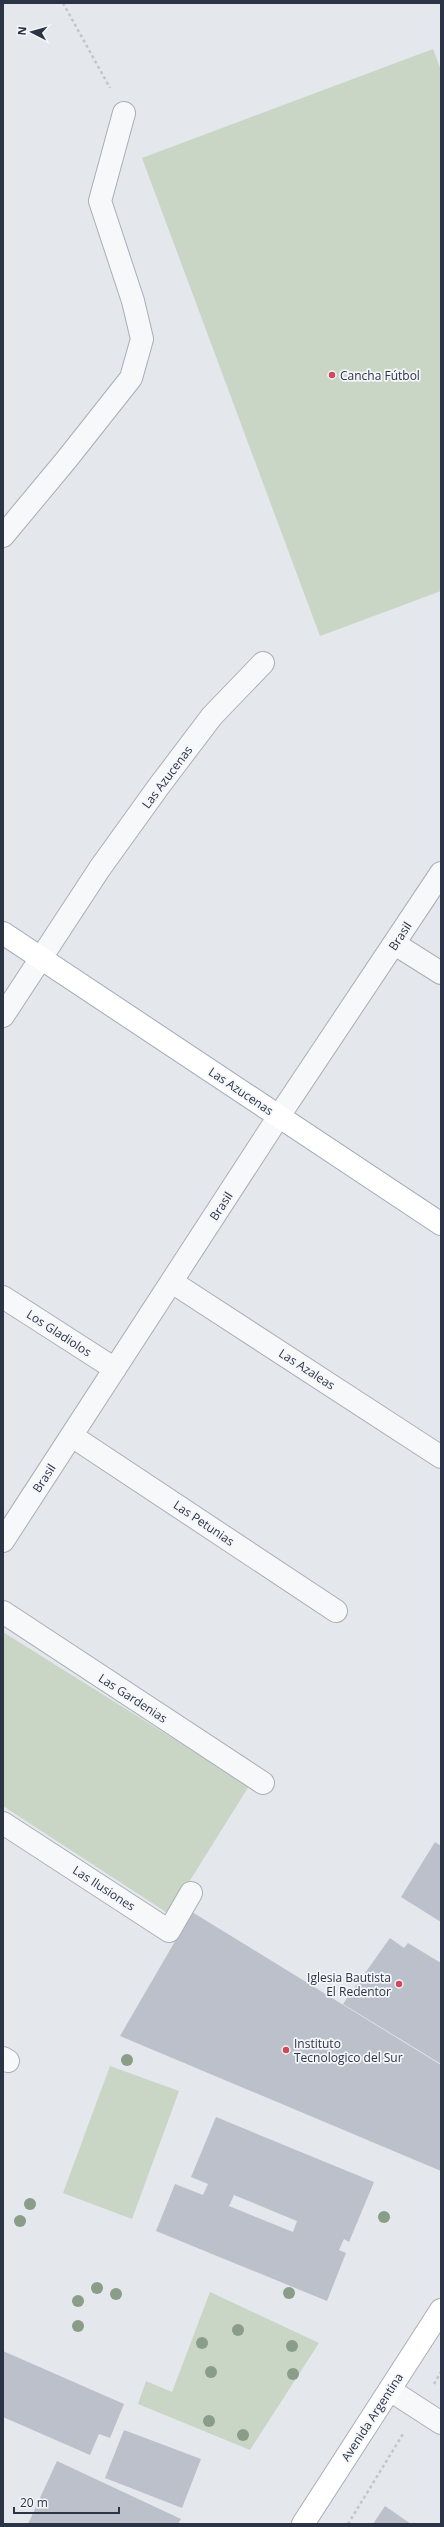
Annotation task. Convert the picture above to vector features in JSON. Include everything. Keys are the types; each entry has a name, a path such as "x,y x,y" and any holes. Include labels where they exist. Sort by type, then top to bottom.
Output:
{"main road":[{"name":"Las Azucenas","path":"3,933 441,1224"},
{"name":"Avenida Argentina","path":"303,2524 441,2310"}],"street":[{"path":"3,536 72,453 131,378 133,372 142,339 133,301 100,201 124,113"},
{"name":"Las Azucenas","path":"3,1016 100,868 159,786 212,716 263,663"},
{"name":"Brasil","path":"3,1541 9,1519 72,1436 279,1116 441,873"},
{"path":"395,944 441,973"},
{"name":"Las Azaleas","path":"172,1282 441,1457"},
{"name":"Los Gladiolos","path":"3,1297 115,1369"},
{"name":"Las Petunias","path":"72,1436 336,1611"},
{"name":"Las Gardenias","path":"3,1612 263,1783"},
{"name":"Las Ilusiones","path":"3,1823 169,1931 191,1893"},
{"path":"390,2390 441,2423"}],"path":[{"path":"62,3 124,113"},
{"path":"348,2524 441,2372"}],"green space":[{"name":"Cancha Fútbol","path":"433,49 441,70 441,591 320,636 142,158"},
{"path":"3,1632 249,1786 169,1914 3,1806"},
{"path":"110,2066 179,2091 132,2219 63,2193"},
{"path":"210,2292 319,2343 250,2450 138,2404 146,2381 172,2392"}],"building":[{"path":"435,1842 441,1846 441,1922 401,1897"},
{"name":"Instituto Tecnologico del Sur","path":"192,1912 441,2065 441,2171 120,2036"},
{"name":"Iglesia Bautista El Redentor","path":"390,1938 404,1948 408,1943 441,1963 441,2064 343,2004"},
{"path":"216,2117 374,2182 349,2242 344,2239 339,2250 346,2253 327,2301 156,2231 175,2184 203,2195 208,2184 191,2177","holes":["234,2195 297,2221 293,2232 229,2206"]},
{"path":"3,2351 124,2404 110,2438 99,2434 90,2455 3,2417"},
{"path":"124,2430 201,2459 182,2508 105,2478"},
{"path":"57,2461 181,2519 178,2524 28,2524"},
{"path":"385,2506 411,2524 373,2524"}],"place":[{"name":"Cancha Fútbol","path":"332,375"},
{"name":"Iglesia Bautista El Redentor","path":"399,1984"},
{"name":"Instituto Tecnologico del Sur","path":"286,2050"}]}
